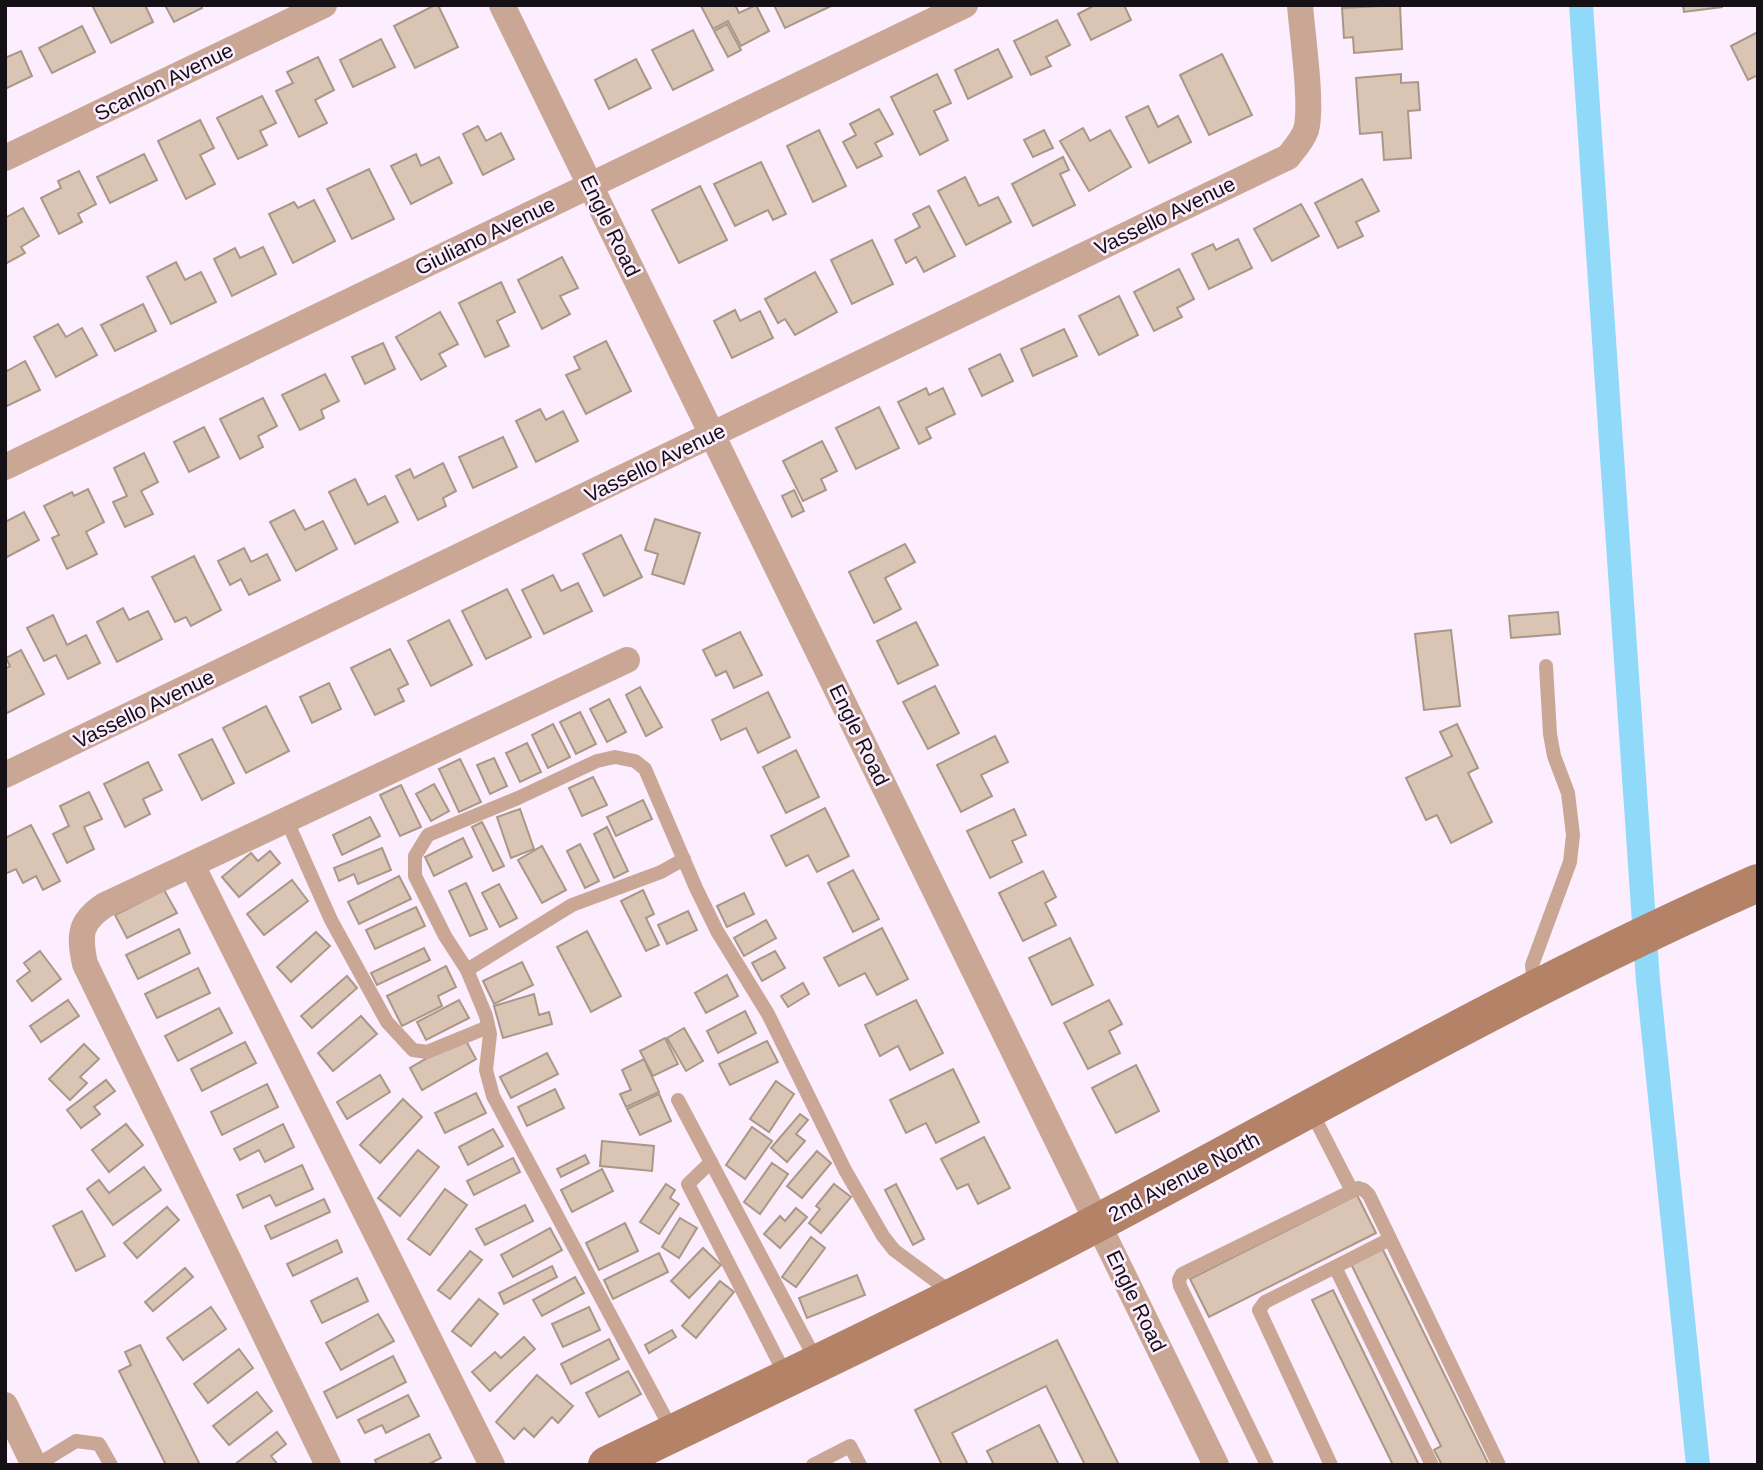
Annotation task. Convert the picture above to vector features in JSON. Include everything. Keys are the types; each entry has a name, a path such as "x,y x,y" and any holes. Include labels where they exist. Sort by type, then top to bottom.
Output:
{"street":[{"name":"Scanlon Avenue","path":"5,158 324,5"},
{"name":"Engle Road","path":"502,5 1216,1465"},
{"name":"Giuliano Avenue","path":"5,467 965,5"},
{"name":"Vassello Avenue","path":"5,775 1288,157 1299,144 1306,128 1308,110 1300,5"},
{"path":"328,1465 85,964 80,942 86,921 105,905 627,660"},
{"path":"192,865 492,1465"},
{"name":"2nd Avenue North","path":"614,1463 956,1296 1098,1223 1534,989 1758,883"},
{"path":"5,1405 36,1465"}],"lane":[{"path":"1534,989 1532,965 1570,862 1573,842 1570,803 1550,734 1546,666"},
{"path":"673,1433 493,1096 486,1070 490,1034 488,1027 467,970 445,936 415,876 415,856 428,835 518,798 597,761 615,757 635,761 645,769 717,931 768,1014 845,1170 883,1236 894,1250 956,1296"},
{"path":"287,821 331,920 387,1022 413,1050 427,1052 488,1027"},
{"path":"467,970 572,905 661,872 684,859"},
{"path":"678,1100 711,1162 802,1370"},
{"path":"1310,1109 1352,1191"},
{"path":"711,1162 688,1184 802,1370"},
{"path":"1267,1465 1179,1280 1182,1274 1358,1188 1369,1195 1499,1465"},
{"path":"1331,1465 1259,1310 1265,1302 1390,1239"},
{"path":"1335,1267 1432,1465"},
{"path":"36,1465 76,1441 99,1444 111,1465"},
{"path":"813,1465 850,1446 859,1465"}],"building":[{"path":"92,5 145,5 153,22 111,43"},
{"path":"165,5 201,5 202,8 174,22"},
{"path":"438,5 458,47 415,68 394,26"},
{"path":"735,5 739,13 756,5 769,31 741,46 728,21 713,29 701,6"},
{"path":"774,5 831,5 831,6 785,28"},
{"path":"1095,5 1124,5 1131,20 1091,40 1078,14"},
{"path":"1400,5 1402,49 1354,53 1353,37 1344,38 1342,8"},
{"path":"1683,5 1722,5 1722,7 1684,12"},
{"path":"1057,20 1070,45 1046,57 1051,66 1031,75 1014,41"},
{"path":"727,24 741,50 728,57 714,31"},
{"path":"82,26 95,52 52,73 39,48"},
{"path":"693,30 713,70 673,90 652,50"},
{"path":"1758,32 1758,75 1748,80 1731,46"},
{"path":"381,39 395,67 353,87 340,60"},
{"path":"998,49 1012,77 968,99 955,70"},
{"path":"21,51 32,76 5,89 5,58"},
{"path":"1222,54 1252,115 1209,135 1180,75"},
{"path":"318,57 334,90 315,100 327,123 299,137 276,91 293,83 287,72"},
{"path":"636,59 651,88 609,109 595,80"},
{"path":"937,74 951,103 934,111 948,140 920,155 891,97"},
{"path":"1401,74 1401,83 1418,82 1420,110 1408,111 1411,158 1384,160 1382,132 1360,134 1356,78"},
{"path":"262,96 276,123 260,131 267,145 238,159 217,118"},
{"path":"1148,106 1158,127 1178,116 1191,142 1149,163 1126,117"},
{"path":"879,109 893,134 875,143 882,156 857,168 843,142 856,135 850,124"},
{"path":"200,120 214,148 200,155 215,184 186,199 158,141"},
{"path":"478,126 486,141 501,133 514,159 483,175 463,134"},
{"path":"1083,128 1090,141 1110,130 1131,167 1089,191 1060,141"},
{"path":"819,130 846,186 813,202 787,146"},
{"path":"1044,130 1053,148 1033,157 1024,140"},
{"path":"144,154 157,180 110,203 97,177"},
{"path":"416,154 421,166 439,157 452,183 411,204 391,166"},
{"path":"1063,157 1069,170 1060,174 1075,205 1033,226 1012,184"},
{"path":"761,162 786,214 773,220 768,210 735,226 714,184"},
{"path":"369,169 394,219 352,239 327,189"},
{"path":"79,171 96,204 78,214 82,222 59,234 41,198 61,188 58,181"},
{"path":"965,177 979,206 998,197 1011,222 966,245 938,191"},
{"path":"1362,179 1379,211 1356,222 1363,236 1338,248 1315,203"},
{"path":"700,186 727,240 679,263 652,210"},
{"path":"314,200 335,241 293,263 269,214 294,202 298,208"},
{"path":"1301,204 1319,236 1272,261 1254,229"},
{"path":"929,206 955,256 924,272 916,257 906,263 895,240 920,227 913,214"},
{"path":"23,208 39,236 21,247 25,253 5,264 5,218"},
{"path":"1238,239 1252,268 1209,289 1192,254 1213,244 1216,250"},
{"path":"872,240 893,284 852,304 831,260"},
{"path":"263,247 276,274 232,296 214,259 235,248 240,258"},
{"path":"562,257 578,288 560,296 570,314 542,329 518,280"},
{"path":"176,262 185,280 201,272 216,302 171,324 147,277"},
{"path":"1179,269 1194,299 1177,308 1182,317 1154,331 1134,292"},
{"path":"815,272 837,312 795,335 785,319 778,323 765,299"},
{"path":"501,282 515,312 497,321 509,346 485,357 459,303"},
{"path":"1119,296 1138,335 1099,355 1079,316"},
{"path":"143,304 156,331 115,351 101,325"},
{"path":"735,310 740,321 760,311 773,338 732,358 714,321"},
{"path":"440,312 458,344 439,354 446,366 421,380 396,337"},
{"path":"58,324 66,337 82,328 97,355 56,377 34,337"},
{"path":"1064,329 1077,356 1033,376 1021,349"},
{"path":"606,341 631,391 586,414 566,375 580,369 574,357"},
{"path":"383,343 395,369 365,384 352,357"},
{"path":"1000,354 1013,381 982,396 969,369"},
{"path":"25,361 40,390 5,407 5,368 7,371"},
{"path":"325,374 339,401 321,410 324,418 300,430 282,395"},
{"path":"926,388 929,395 943,388 955,414 926,428 931,438 919,444 898,402"},
{"path":"263,398 277,426 258,436 263,447 240,459 220,419"},
{"path":"879,407 899,448 856,469 836,428"},
{"path":"540,409 546,420 563,411 578,441 536,462 516,421"},
{"path":"204,427 219,457 189,472 174,442"},
{"path":"503,437 517,467 473,488 459,457"},
{"path":"822,441 837,471 821,479 826,490 803,501 783,461"},
{"path":"144,453 158,482 141,491 153,514 125,527 113,502 127,496 114,468"},
{"path":"443,463 456,491 443,498 446,506 418,520 396,476 410,469 414,478"},
{"path":"355,479 368,505 385,496 398,522 355,544 329,492"},
{"path":"88,489 104,522 86,532 97,554 67,569 52,538 59,535 44,506 72,492 74,496"},
{"path":"794,490 804,511 792,517 782,496"},
{"path":"294,510 305,530 323,521 337,549 296,571 270,522"},
{"path":"24,512 39,540 5,558 5,522"},
{"path":"655,519 700,533 684,584 652,574 658,554 645,550"},
{"path":"621,535 642,577 604,596 583,554"},
{"path":"905,544 915,562 885,578 901,609 874,623 849,572"},
{"path":"244,548 251,562 267,554 280,580 249,595 241,579 230,585 218,561"},
{"path":"194,556 221,610 191,626 186,617 175,622 152,577"},
{"path":"553,575 561,591 578,583 592,611 544,634 522,590"},
{"path":"507,589 531,637 486,659 462,611"},
{"path":"123,608 129,620 148,611 162,639 117,662 97,622"},
{"path":"1558,612 1560,634 1511,638 1509,616"},
{"path":"53,615 67,645 86,635 100,663 68,679 56,655 44,661 27,628"},
{"path":"449,620 472,665 431,686 408,641"},
{"path":"916,622 938,665 898,684 877,641"},
{"path":"1451,630 1460,706 1424,710 1415,634"},
{"path":"740,632 762,675 734,688 726,671 716,676 703,650"},
{"path":"390,649 408,684 398,689 404,701 375,715 351,668"},
{"path":"21,650 44,694 5,714 5,669 10,666 6,658"},
{"path":"329,683 341,709 312,723 300,697"},
{"path":"935,686 959,733 928,749 903,702"},
{"path":"640,687 662,727 646,736 626,695"},
{"path":"768,692 790,737 758,753 746,728 721,740 712,720"},
{"path":"609,699 626,732 607,742 590,709"},
{"path":"266,706 289,751 246,773 223,728"},
{"path":"580,712 596,744 576,754 560,722"},
{"path":"553,724 570,757 548,768 532,735"},
{"path":"1457,724 1478,768 1468,773 1492,822 1451,843 1437,815 1426,820 1406,778 1452,756 1440,732"},
{"path":"995,736 1008,762 981,775 992,796 961,812 937,765"},
{"path":"212,739 234,783 202,800 179,755"},
{"path":"527,743 541,772 520,782 506,753"},
{"path":"796,750 819,797 786,813 763,767"},
{"path":"494,758 507,786 490,794 477,765"},
{"path":"460,759 481,802 459,812 439,769"},
{"path":"148,762 162,790 143,799 150,814 125,827 104,784"},
{"path":"593,777 607,805 582,816 569,788"},
{"path":"434,784 449,811 431,821 416,794"},
{"path":"401,785 421,827 400,836 380,795"},
{"path":"89,792 102,819 84,827 94,849 67,863 53,834 69,826 60,806"},
{"path":"643,800 652,819 616,836 607,817"},
{"path":"825,808 849,856 817,872 808,855 786,866 771,836"},
{"path":"520,809 534,849 511,858 497,817"},
{"path":"1014,809 1026,835 1012,841 1022,862 990,878 967,831"},
{"path":"370,817 380,836 342,855 333,835"},
{"path":"482,822 504,866 493,871 472,827"},
{"path":"31,825 60,881 43,890 36,876 23,883 16,869 5,874 5,838"},
{"path":"607,827 628,871 614,878 594,834"},
{"path":"463,838 472,857 434,876 425,857"},
{"path":"580,844 599,881 585,888 567,851"},
{"path":"542,846 566,890 542,903 518,860"},
{"path":"382,848 391,870 358,884 354,874 339,881 334,868"},
{"path":"270,851 280,863 239,897 222,877 251,853 258,861"},
{"path":"853,870 879,919 853,932 828,883"},
{"path":"1043,871 1056,897 1045,903 1056,925 1023,941 999,893"},
{"path":"399,876 411,899 359,924 348,902"},
{"path":"292,880 308,901 264,935 247,914"},
{"path":"466,883 487,929 470,936 449,891"},
{"path":"499,884 517,918 500,927 482,893"},
{"path":"164,890 177,913 127,938 115,915"},
{"path":"643,890 654,914 646,918 659,945 646,951 621,901"},
{"path":"744,893 754,914 727,927 717,906"},
{"path":"416,907 425,926 375,949 366,930"},
{"path":"688,911 697,930 667,944 658,925"},
{"path":"766,920 776,938 744,956 734,938"},
{"path":"882,928 908,979 877,995 865,973 839,986 824,958"},
{"path":"179,929 190,953 138,979 126,955"},
{"path":"587,931 621,996 591,1012 557,947"},
{"path":"316,932 330,946 291,982 277,967"},
{"path":"1070,938 1093,985 1052,1005 1029,958"},
{"path":"424,948 430,960 377,985 371,973"},
{"path":"40,951 61,979 32,1001 17,981 30,971 24,963"},
{"path":"775,951 785,968 762,981 752,963"},
{"path":"522,962 533,985 494,1004 483,981"},
{"path":"446,966 456,987 438,996 442,1006 402,1026 387,996"},
{"path":"198,968 210,993 157,1018 145,994"},
{"path":"727,975 738,996 706,1013 695,993"},
{"path":"347,976 357,988 312,1028 301,1016"},
{"path":"803,983 809,994 788,1007 781,996"},
{"path":"534,994 539,1015 549,1012 552,1024 503,1038 494,1006"},
{"path":"68,1000 79,1016 41,1042 30,1026"},
{"path":"459,1000 469,1018 426,1040 417,1022"},
{"path":"916,1000 943,1053 910,1070 898,1046 880,1056 865,1025"},
{"path":"1109,1000 1122,1024 1109,1031 1120,1053 1088,1069 1064,1023"},
{"path":"219,1008 232,1033 178,1061 165,1036"},
{"path":"745,1011 756,1033 718,1053 707,1031"},
{"path":"361,1016 377,1034 333,1071 318,1053"},
{"path":"684,1028 703,1061 686,1071 667,1038"},
{"path":"464,1037 476,1059 422,1090 410,1068"},
{"path":"665,1038 678,1064 653,1076 640,1051"},
{"path":"767,1041 778,1062 730,1085 719,1064"},
{"path":"245,1042 256,1063 202,1091 191,1069"},
{"path":"84,1044 99,1059 80,1077 87,1083 70,1100 49,1079"},
{"path":"547,1053 558,1074 511,1098 500,1077"},
{"path":"644,1059 659,1092 626,1107 620,1094 631,1090 622,1070"},
{"path":"1136,1065 1159,1111 1116,1133 1092,1088"},
{"path":"953,1069 979,1122 936,1143 926,1123 906,1133 890,1100"},
{"path":"380,1075 390,1092 347,1119 337,1102"},
{"path":"106,1080 115,1091 94,1107 100,1114 81,1128 67,1110"},
{"path":"776,1081 794,1094 769,1132 750,1119"},
{"path":"267,1084 278,1107 222,1135 211,1112"},
{"path":"555,1089 564,1108 527,1126 518,1107"},
{"path":"476,1093 486,1113 445,1133 435,1113"},
{"path":"659,1094 671,1121 640,1135 627,1109"},
{"path":"403,1099 422,1117 380,1163 360,1145"},
{"path":"800,1114 808,1120 796,1134 805,1141 787,1162 771,1148"},
{"path":"126,1124 143,1145 109,1172 92,1150"},
{"path":"283,1124 294,1147 265,1162 259,1150 240,1160 234,1149"},
{"path":"752,1127 772,1141 745,1179 726,1165"},
{"path":"493,1129 503,1146 468,1165 459,1147"},
{"path":"984,1137 1010,1188 978,1204 968,1184 957,1189 941,1159"},
{"path":"602,1141 654,1146 652,1171 600,1166"},
{"path":"418,1150 439,1167 400,1216 378,1198"},
{"path":"817,1151 831,1163 802,1198 787,1186"},
{"path":"585,1155 589,1163 561,1177 557,1169"},
{"path":"513,1158 520,1172 474,1195 467,1181"},
{"path":"772,1163 788,1174 760,1214 744,1202"},
{"path":"302,1165 313,1189 276,1206 270,1195 243,1208 237,1195"},
{"path":"144,1167 161,1190 113,1225 87,1189 99,1180 109,1193"},
{"path":"602,1169 613,1191 572,1212 561,1190"},
{"path":"666,1184 675,1190 670,1198 679,1204 659,1234 640,1222"},
{"path":"834,1184 851,1197 821,1233 809,1223 820,1209 816,1206"},
{"path":"896,1184 924,1239 913,1245 885,1190"},
{"path":"445,1189 467,1205 430,1255 408,1239"},
{"path":"1357,1195 1376,1233 1209,1317 1190,1279"},
{"path":"324,1199 330,1212 271,1239 265,1226"},
{"path":"525,1205 533,1221 485,1245 476,1229"},
{"path":"167,1207 179,1220 137,1258 124,1243"},
{"path":"796,1208 807,1217 780,1248 764,1234 780,1216 785,1221"},
{"path":"82,1211 105,1256 76,1271 53,1226"},
{"path":"680,1218 697,1228 679,1258 662,1247"},
{"path":"625,1223 638,1251 599,1270 586,1243"},
{"path":"550,1228 562,1250 513,1277 501,1255"},
{"path":"811,1237 825,1248 796,1287 782,1277"},
{"path":"337,1240 342,1252 293,1276 287,1264"},
{"path":"703,1248 721,1265 689,1298 671,1281"},
{"path":"1382,1248 1489,1465 1442,1465 1434,1450 1441,1446 1351,1264"},
{"path":"470,1251 482,1260 450,1299 438,1290"},
{"path":"659,1253 668,1272 613,1299 604,1280"},
{"path":"552,1266 557,1277 504,1304 499,1293"},
{"path":"185,1268 193,1277 153,1311 145,1302"},
{"path":"857,1275 865,1295 807,1318 799,1298"},
{"path":"575,1277 584,1293 542,1316 533,1300"},
{"path":"357,1278 368,1301 322,1323 311,1301"},
{"path":"720,1281 734,1292 696,1338 682,1326"},
{"path":"1333,1290 1419,1465 1393,1465 1312,1300"},
{"path":"479,1299 498,1314 471,1346 452,1331"},
{"path":"211,1307 226,1329 183,1360 167,1338"},
{"path":"589,1307 600,1330 563,1347 552,1324"},
{"path":"378,1314 394,1341 341,1370 326,1343"},
{"path":"672,1330 676,1337 649,1353 645,1345"},
{"path":"524,1337 535,1349 490,1391 472,1372 495,1352 501,1358"},
{"path":"609,1339 619,1359 571,1384 561,1364"},
{"path":"1057,1340 1119,1465 1085,1465 1046,1386 952,1433 968,1465 942,1465 915,1410"},
{"path":"140,1345 200,1465 166,1465 119,1371 131,1365 125,1352"},
{"path":"239,1349 253,1368 208,1403 194,1384"},
{"path":"393,1356 406,1382 337,1418 324,1392"},
{"path":"628,1371 641,1394 599,1417 586,1393"},
{"path":"537,1375 573,1406 558,1423 552,1417 534,1437 524,1428 514,1439 496,1422"},
{"path":"257,1392 272,1411 229,1445 213,1426"},
{"path":"408,1395 419,1416 386,1433 382,1425 365,1433 358,1420"},
{"path":"1039,1425 1059,1465 994,1465 987,1451"},
{"path":"277,1432 286,1444 271,1456 278,1465 234,1465"},
{"path":"429,1434 441,1458 427,1465 377,1465 375,1460"}],"waterway":[{"path":"1581,5 1648,981 1698,1465"}]}
